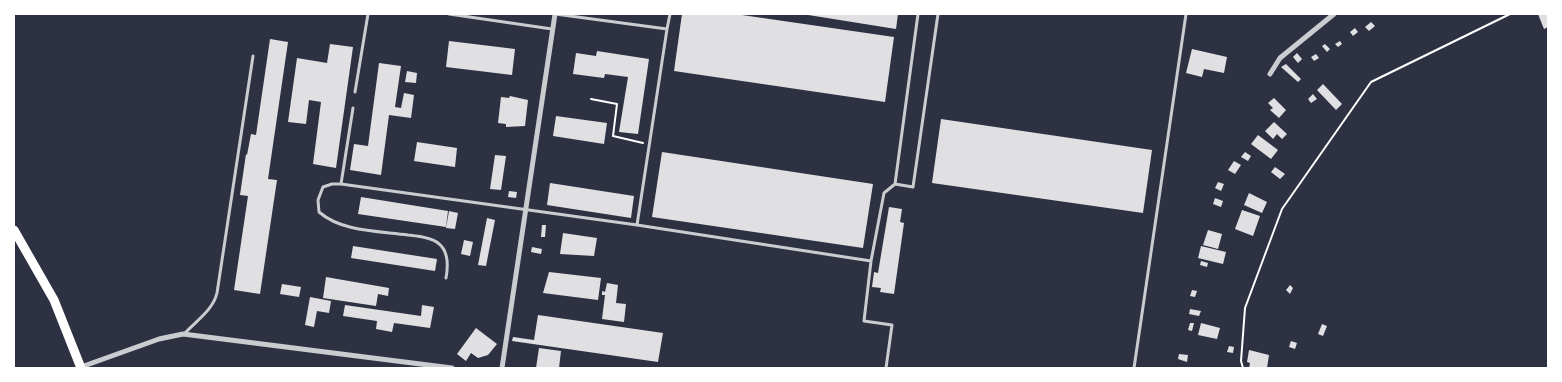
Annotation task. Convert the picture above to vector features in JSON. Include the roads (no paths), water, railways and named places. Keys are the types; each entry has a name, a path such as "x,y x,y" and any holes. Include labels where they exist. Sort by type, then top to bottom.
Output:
{"main road":[{"path":"14,230 54,300 81,368"}],"street":[{"path":"502,368 555,14"},
{"path":"1270,74 1280,58 1334,14"},
{"path":"81,368 159,339 183,334 452,368"}],"lane":[{"path":"355,92 368,14"},
{"path":"449,14 553,29"},
{"path":"555,14 667,29"},
{"path":"636,225 670,14"},
{"path":"886,368 892,325 864,321 871,261 884,193 895,184 918,14"},
{"path":"895,184 913,187 938,14"},
{"path":"1134,368 1186,14"},
{"path":"183,334 203,316 216,300 253,56"},
{"path":"341,184 353,108"},
{"path":"446,278 448,267 446,254 438,242 422,237 348,227 327,219 319,212 318,200 323,187 341,184 636,225 871,261"}]}
